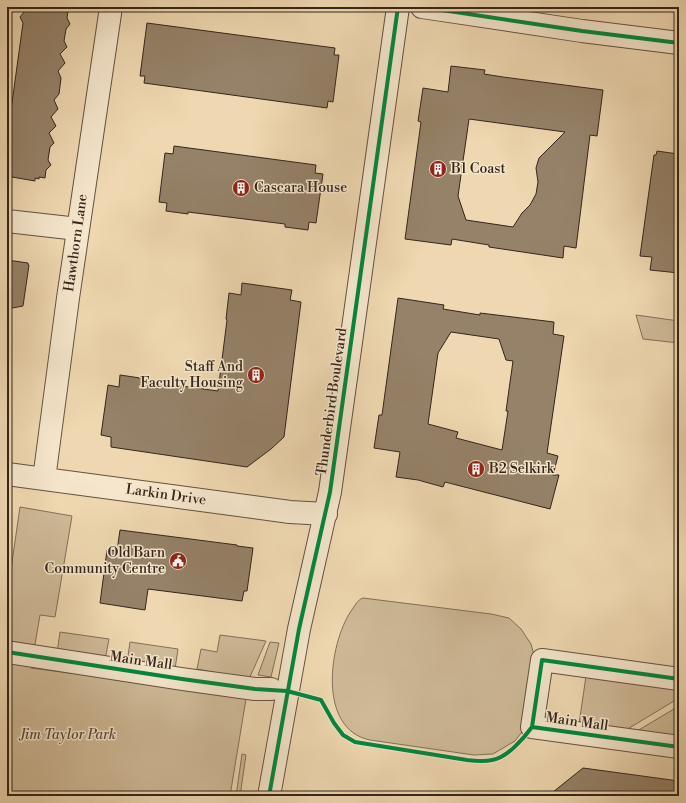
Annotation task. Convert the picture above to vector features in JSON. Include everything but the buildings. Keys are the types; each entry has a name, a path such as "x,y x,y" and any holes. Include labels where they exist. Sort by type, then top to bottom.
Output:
{"street":[{"name":"Hawthorn Lane","path":"44,479 78,229 111,7"},
{"name":"Thunderbird Boulevard","path":"269,796 299,629 326,514 398,7"},
{"path":"422,7 679,44"},
{"path":"7,221 78,229"},
{"name":"Larkin Drive","path":"7,474 290,512 326,514"},
{"name":"Main Mall","path":"7,652 182,679 271,689"},
{"name":"Main Mall","path":"679,679 542,660 532,727 679,747"}],"green space":[{"path":"636,315 679,321 679,343 643,339"},
{"name":"Jim Taylor Park","path":"20,507 72,516 55,617 40,615 31,668 186,688 246,699 230,796 7,796 7,597"},
{"path":"363,598 491,614 509,618 521,629 531,644 534,655 528,724 515,741 493,754 474,755 370,740 353,733 342,720 335,703 332,684 333,663 343,626 356,603"},
{"path":"60,632 109,639 105,660 57,653"},
{"path":"220,635 266,641 249,679 197,669 201,649 217,652"},
{"path":"130,642 178,649 175,669 127,663"},
{"path":"270,642 279,643 271,677 258,675"},
{"path":"586,676 679,689 679,698 626,730 579,724"},
{"path":"679,706 679,737 637,731"},
{"path":"242,754 246,755 240,796 236,796"}],"cycle path":[{"path":"269,796 299,629 330,492 398,7"},
{"path":"422,7 582,31 679,43"},
{"path":"7,652 182,679 255,689 287,691 321,700 334,723 343,735 355,742 467,760 489,761 503,756 520,742 532,727"},
{"path":"532,727 542,660 679,679"},
{"path":"532,727 679,747"}],"place":[{"name":"B1 Coast","path":"438,169"},
{"name":"Cascara House","path":"241,188"},
{"name":"Staff And Faculty Housing","path":"256,375"},
{"name":"B2 Selkirk","path":"476,469"},
{"name":"Old Barn Community Centre","path":"178,561"}]}
